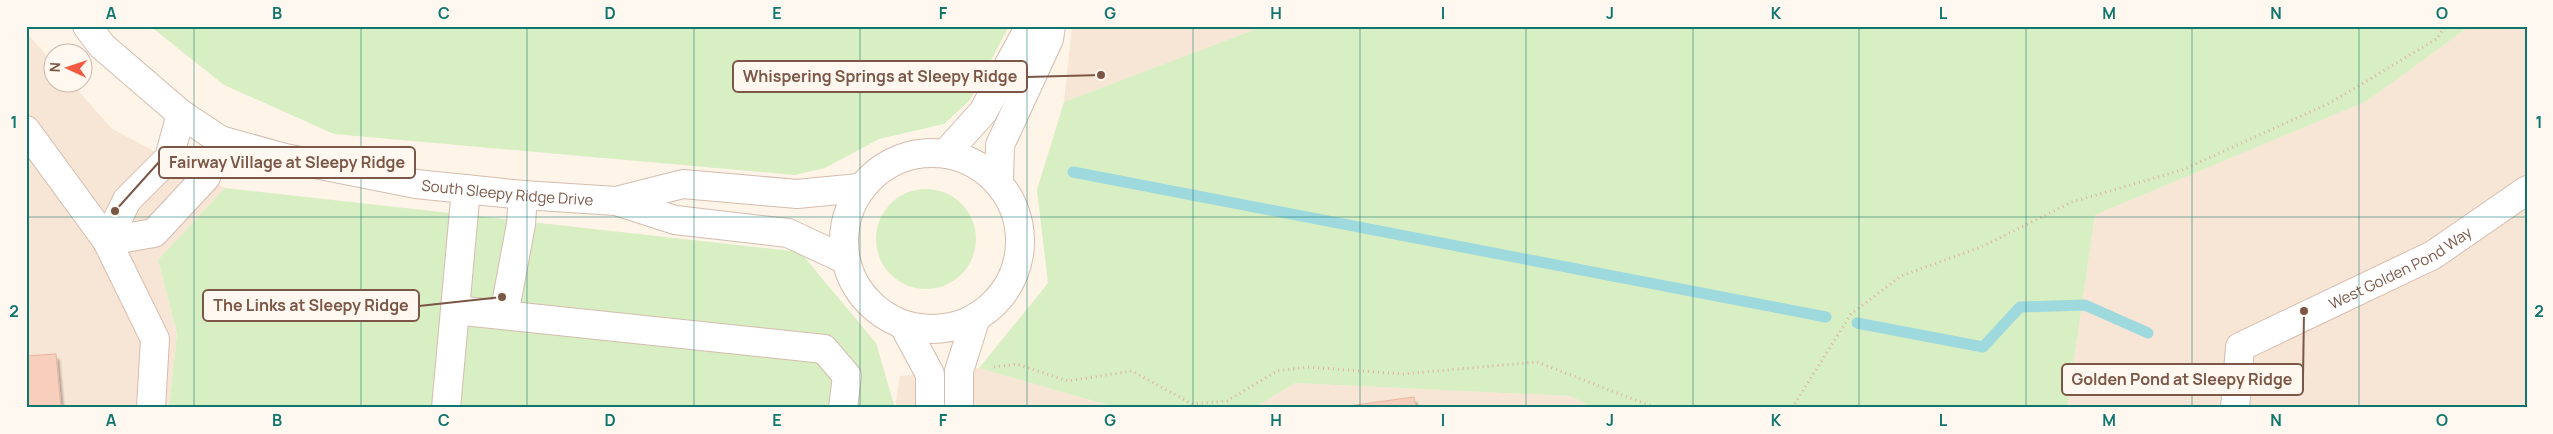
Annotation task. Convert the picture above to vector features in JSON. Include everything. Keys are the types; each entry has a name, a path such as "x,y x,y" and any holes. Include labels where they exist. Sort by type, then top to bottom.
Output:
{"street":[{"name":"South Sleepy Ridge Drive","path":"87,26 102,46 181,114 220,140 285,158 416,184 523,195 616,201 674,220 788,233 844,259"},
{"path":"946,153 983,112 1030,26"},
{"path":"999,181 1000,145 1049,39 1051,26"},
{"path":"107,241 128,200 169,158 181,114"},
{"path":"26,130 107,241 155,339 151,408"},
{"path":"107,241 154,233 206,177 220,140"},
{"path":"941,152 980,165 999,181 1015,208 1021,239 1019,261 1006,290 985,313 957,327 904,326 876,311 856,288 844,259 844,228 860,188 882,167 910,154 941,152"},
{"name":"South Sleepy Ridge Drive","path":"616,201 683,184 797,194 860,188"},
{"path":"446,408 466,189"},
{"name":"West Golden Pond Way","path":"2235,408 2240,347 2433,255 2527,190"},
{"path":"504,315 521,224 523,195"},
{"path":"455,310 824,349 847,376 843,408"},
{"path":"959,408 958,371 976,317"},
{"path":"904,326 930,374 930,408"}],"path":[{"path":"1792,408 1851,314 1901,276 1980,248 2072,202 2182,170 2330,103 2438,38 2444,26"},
{"path":"958,371 1017,364 1068,382 1132,371 1192,404 1227,401 1277,370 1308,367 1403,374 1538,362 1656,408"}],"shaded area":[{"path":"1072,26 1264,26 1064,102"},
{"path":"2470,26 2527,26 2527,408 2067,408 2095,215 2367,101"},
{"path":"26,32 42,50 42,92 79,92 112,129 225,188 158,260 177,333 169,408 26,408"},
{"path":"979,368 1118,408 895,408 900,376"},
{"path":"1295,383 1571,396 1593,408 1254,408"}],"green space":[{"path":"150,26 1009,26 970,100 944,124 879,139 825,168 795,175 334,134 224,85"},
{"path":"1264,26 2470,26 2367,101 2095,215 2067,408 1593,408 1571,396 1295,383 1254,408 1118,408 979,368 1048,283 1037,190 1064,102"},
{"path":"225,188 800,252 876,343 895,408 169,408 177,333 158,260"},
{"path":"926,189 936,190 954,197 968,211 975,229 975,249 968,267 954,281 936,288 926,289 916,288 898,281 884,267 877,249 876,239 877,229 884,211 898,197 916,190"}],"building":[{"path":"56,354 61,408 26,408 26,356"},
{"path":"1414,397 1416,408 1333,408"}],"waterway":[{"path":"1073,172 1826,317"},
{"path":"1857,323 1983,347 2020,307 2085,305 2148,333"}],"place":[{"name":"Whispering Springs at Sleepy Ridge","path":"1101,75"},
{"name":"Fairway Village at Sleepy Ridge","path":"115,211"},
{"name":"The Links at Sleepy Ridge","path":"502,297"},
{"name":"Golden Pond at Sleepy Ridge","path":"2304,311"}]}
